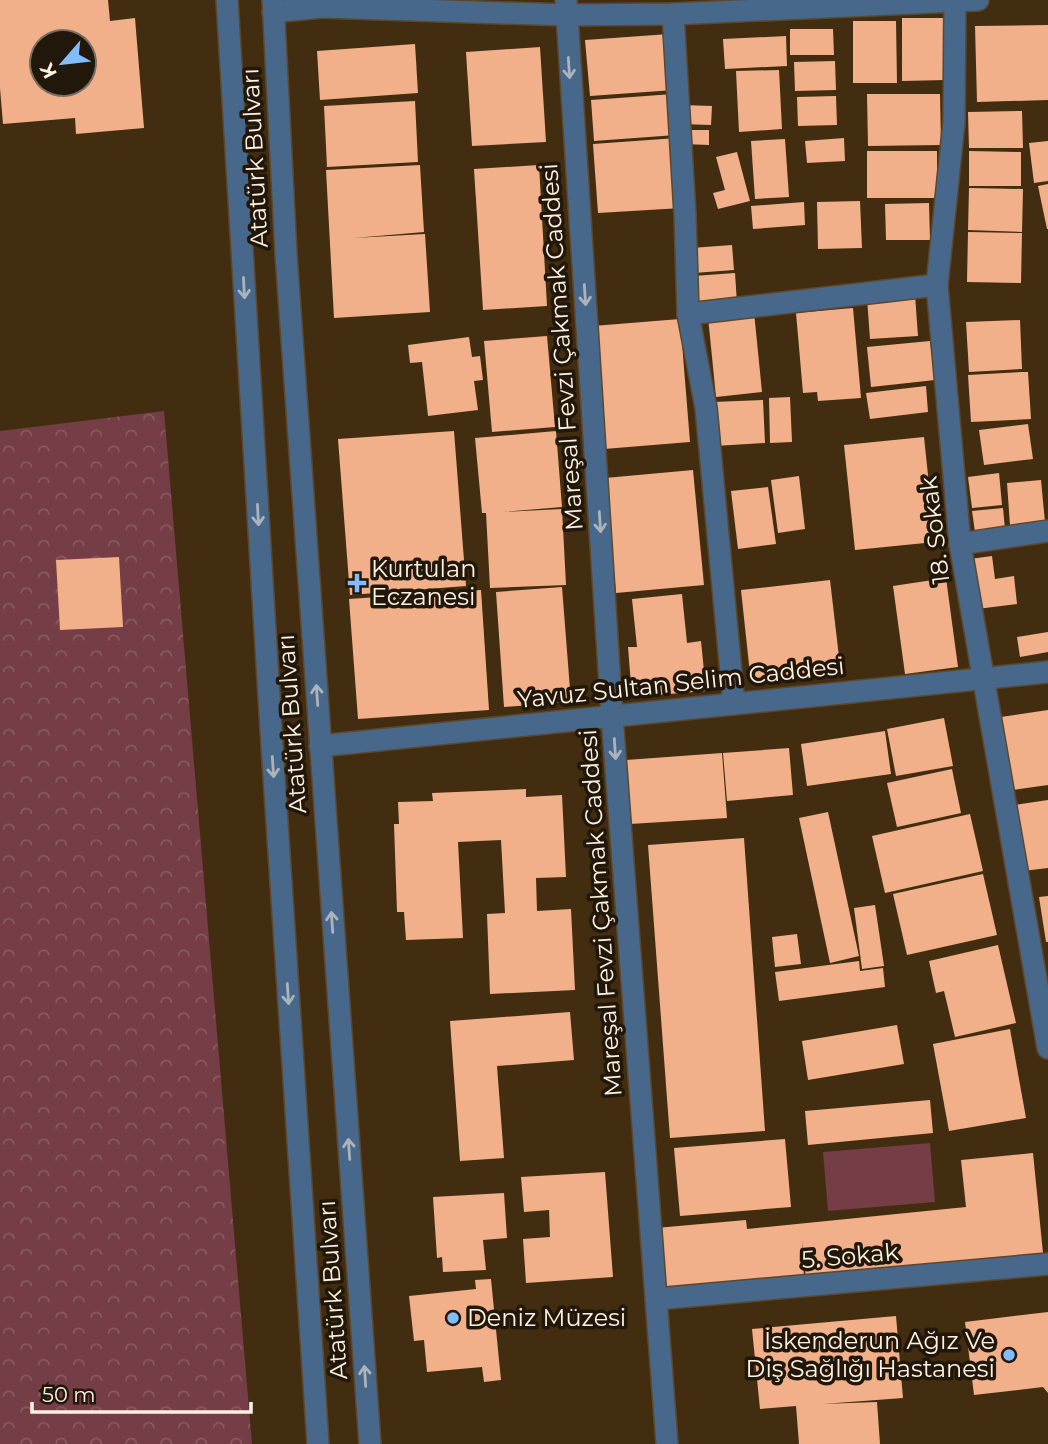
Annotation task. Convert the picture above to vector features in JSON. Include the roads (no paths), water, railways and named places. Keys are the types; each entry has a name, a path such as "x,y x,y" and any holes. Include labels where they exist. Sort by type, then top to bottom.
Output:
{"street":[{"name":"Atatürk Bulvarı","path":"227,0 318,1444"},
{"path":"273,6 566,7 673,14 978,0"},
{"name":"18. Sokak","path":"955,1 954,122 937,285 960,544 1048,1048"},
{"name":"Atatürk Bulvarı","path":"273,6 286,254 370,1444"},
{"name":"Mareşal Fevzi Çakmak Caddesi","path":"566,7 612,716 667,1444"},
{"path":"673,14 688,314 706,408 734,704"},
{"path":"688,314 937,285"},
{"path":"960,544 1048,531"},
{"name":"Yavuz Sultan Selim Caddesi","path":"320,746 1048,672"},
{"name":"5. Sokak","path":"656,1299 1048,1264"}],"place":[{"name":"Kurtulan Eczanesi","path":"357,583"},
{"name":"Deniz Müzesi","path":"453,1318"},
{"name":"İskenderun Ağız Ve Diş Sağlığı Hastanesi","path":"1009,1355"}]}
